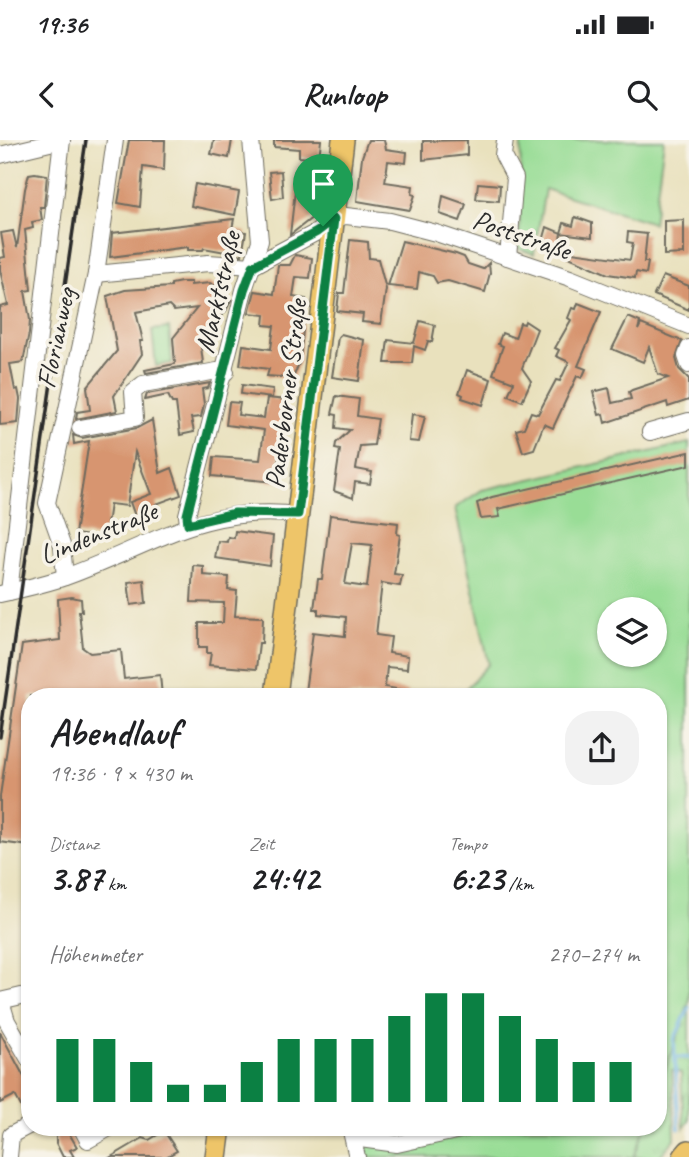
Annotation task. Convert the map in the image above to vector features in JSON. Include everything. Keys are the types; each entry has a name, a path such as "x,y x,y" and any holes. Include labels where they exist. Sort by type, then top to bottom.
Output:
{"main road":[{"name":"Paderborner Straße","path":"277,688 343,140"},
{"path":"216,1157 219,1136"},
{"path":"684,1157 689,1151"}],"street":[{"path":"0,155 62,140 4,593"},
{"path":"96,274 115,140"},
{"name":"Marktstraße","path":"188,524 187,515 226,372 244,290 260,241 251,140"},
{"path":"505,140 503,155 515,178 509,257"},
{"name":"Poststraße","path":"334,219 346,216 405,224 509,257 689,326"},
{"path":"253,266 305,239 334,219"},
{"name":"Florianweg","path":"65,577 62,545 47,503 96,274 208,262 253,266"},
{"path":"689,348 686,356 689,365"},
{"name":"Marktstraße","path":"80,428 135,418 133,392 143,384 217,371 226,372"},
{"path":"650,432 689,421"},
{"name":"Lindenstraße","path":"4,593 65,577 188,524 235,513 298,514"},
{"path":"21,996 0,1001 7,1021 21,1045"},
{"path":"9,1157 11,1135 21,1130"},
{"path":"352,1136 357,1157"},
{"path":"364,1136 397,1144 433,1136"}],"green space":[{"path":"521,140 664,140 653,223 545,189 534,254 519,249"},
{"path":"169,328 172,363 156,366 152,330"},
{"path":"689,443 689,1002 667,1064 667,688 466,688 489,664 455,508 482,490"},
{"path":"689,1006 689,1121 684,1128 681,1073 672,1070 675,1139 659,1157 634,1157 642,1136 667,1136 667,1066"},
{"path":"360,1136 642,1136 634,1157 366,1157"}],"building":[{"path":"129,140 165,140 164,170 143,167 140,207 118,203"},
{"path":"214,140 232,140 229,158 211,154"},
{"path":"274,140 321,140 319,159 299,157 299,149 274,147"},
{"path":"368,140 384,140 386,149 407,152 406,163 388,161 385,182 413,186 412,194 415,195 410,210 357,201 362,157"},
{"path":"467,140 467,155 423,160 423,141"},
{"path":"281,171 283,197 272,199 269,172"},
{"path":"297,173 317,176 315,205 313,217 290,235"},
{"path":"29,174 47,175 44,207 40,207 42,220 32,222 33,228 25,230 31,290 25,291 30,320 29,333 23,362 10,364 15,390 18,389 20,399 18,423 0,425 0,307 8,305 0,270 0,258 5,257 1,233 13,231 17,248 25,189"},
{"path":"478,183 500,185 499,201 476,199"},
{"path":"195,184 239,192 235,215 191,206"},
{"path":"443,196 466,204 460,221 440,214"},
{"path":"575,217 592,223 592,237 561,233 564,223 573,226"},
{"path":"234,219 232,229 246,232 242,255 204,248 188,250 188,247 110,257 112,233"},
{"path":"684,220 684,254 664,255 664,221"},
{"path":"547,227 561,233 558,252 541,248"},
{"path":"628,232 647,234 644,262 648,262 646,274 636,272 635,278 608,274 564,255 565,251 630,260 633,243 627,242"},
{"path":"350,240 368,242 369,258 378,259 386,289 381,324 362,322 363,314 337,311 339,293 344,293"},
{"path":"402,241 456,254 464,257 468,264 483,269 489,263 490,273 485,292 448,281 437,283 433,276 419,272 417,289 388,286"},
{"path":"295,255 312,258 310,278 296,277 293,297 306,299 300,361 293,378 267,376 269,369 240,365 243,345 271,349 274,326 264,325 265,315 249,313 255,291 274,294 278,265 290,265"},
{"path":"663,276 689,286 689,310 654,295"},
{"path":"191,282 191,285 210,283 225,291 231,300 226,311 207,331 211,334 201,347 203,363 146,373 145,370 175,364 173,338 197,308 174,311 169,306 136,312 143,341 140,341 142,354 114,396 117,411 76,419 77,412 90,410 87,387 117,351 107,296 125,290 171,287 171,284"},
{"path":"578,303 601,312 578,366 586,369 582,378 577,376 553,428 544,424 534,449 523,452 516,430 524,428 531,412 538,414 556,380 560,381 569,362 556,356 559,350 555,348 571,320 568,318 572,308 576,309"},
{"path":"628,317 640,322 638,330 641,324 682,341 676,358 679,369 689,379 689,400 668,407 667,402 605,423 603,414 599,415 593,392 609,388 612,403 631,399 629,392 632,390 668,378 658,374 649,347 643,362 612,349"},
{"path":"420,321 435,325 432,342 428,341 425,350 414,346 412,363 385,363 388,340 414,343"},
{"path":"525,321 537,329 522,368 531,381 522,401 508,395 514,382 493,374 503,346 498,344 502,333 515,338 520,323 524,324"},
{"path":"341,334 364,340 359,381 332,377 338,337"},
{"path":"467,370 491,379 483,405 462,398 463,395 459,393"},
{"path":"210,383 208,388 202,389 204,404 201,417 191,418 194,432 180,435 176,403 172,403 168,395 145,400 147,394"},
{"path":"242,385 273,389 272,398 241,394"},
{"path":"336,396 359,399 357,416 378,419 374,445 360,446 356,469 372,472 370,484 355,482 353,498 334,491 340,450 335,449 336,443 350,430 336,428 337,415 332,414"},
{"path":"267,398 286,400 276,482 212,476 214,457 260,460 264,430 226,425 229,402 240,403 238,415 264,418"},
{"path":"412,414 425,416 419,442 409,441"},
{"path":"152,420 160,473 172,468 181,495 156,504 159,511 136,519 130,502 151,494 135,452 127,506 110,504 105,538 75,534 89,441 74,444 73,435 82,438 137,428"},
{"path":"689,452 689,465 498,509 500,517 481,519 477,503 492,497"},
{"path":"330,515 398,523 397,534 400,535 394,574 402,575 400,586 382,583 376,635 391,637 389,653 408,656 407,669 387,667 385,687 391,688 306,688 313,632 345,636 346,617 318,614 318,609 314,609 318,579 322,579","holes":["352,543 372,545 367,587 345,584"]},
{"path":"235,531 273,536 270,566 215,558 218,541 227,542 228,537 234,538"},
{"path":"193,565 203,566 203,575 229,577 228,590 237,591 235,616 263,617 262,643 259,643 256,669 209,665 211,653 207,653 207,647 199,647 199,623 223,623 224,603 191,602"},
{"path":"144,580 146,603 131,605 128,582"},
{"path":"58,599 81,599 82,611 79,611 83,648 90,653 121,650 124,679 160,675 161,688 21,688 21,845 0,842 0,796 22,645 60,640"},
{"path":"0,1032 21,1071 21,1106 15,1095 0,1103"},
{"path":"56,1136 71,1136 77,1147 70,1150 74,1157 63,1157 56,1143"},
{"path":"156,1136 167,1136 177,1151 166,1157 111,1157 143,1138 149,1140"}],"waterway":[{"path":"679,1129 674,1040 689,1008"},
{"path":"677,1057 689,1058"}],"railway":[{"path":"0,737 86,140"}],"route":[{"path":"334,219 298,514 235,513 188,524 187,515 226,372 244,290 253,266 269,260 323,226 334,219"}]}
